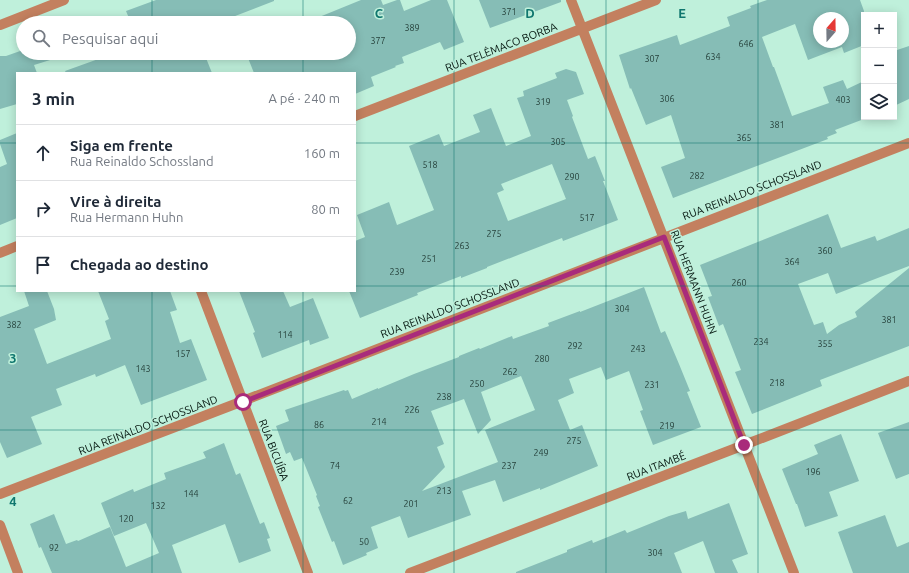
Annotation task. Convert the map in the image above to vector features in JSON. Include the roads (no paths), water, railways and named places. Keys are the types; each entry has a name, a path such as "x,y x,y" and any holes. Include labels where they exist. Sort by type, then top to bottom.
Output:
{"street":[{"path":"23,16 64,0"},
{"name":"RUA HERMANN HUHN","path":"571,0 794,573"},
{"name":"RUA TELÊMACO BORBA","path":"356,116 656,0"},
{"path":"0,25 16,19"},
{"name":"RUA REINALDO SCHOSSLAND","path":"0,494 243,402 909,143"},
{"path":"0,253 16,246"},
{"name":"RUA BICUÍBA","path":"201,292 308,573"},
{"name":"RUA ITAMBÉ","path":"410,573 909,380"},
{"path":"0,526 18,573"}]}
